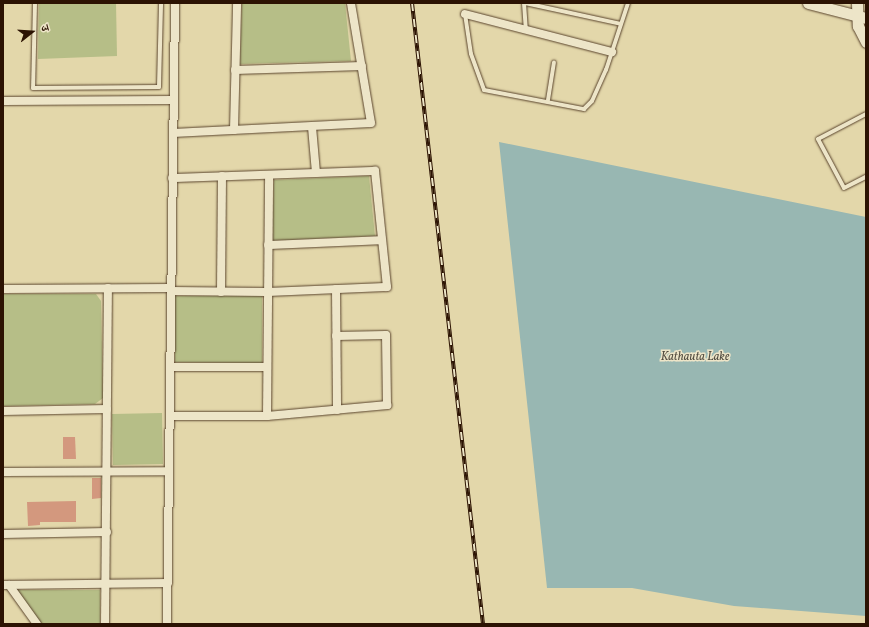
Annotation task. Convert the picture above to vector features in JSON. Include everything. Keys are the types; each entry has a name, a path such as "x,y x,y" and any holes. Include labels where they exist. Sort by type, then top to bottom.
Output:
{"street":[{"path":"167,624 175,3"},
{"path":"234,130 237,3"},
{"path":"173,132 312,127 371,123 351,3"},
{"path":"808,3 861,17"},
{"path":"856,3 861,17 866,42"},
{"path":"856,3 866,5"},
{"path":"465,14 612,52"},
{"path":"235,70 362,66"},
{"path":"3,101 173,100"},
{"path":"312,127 316,173"},
{"path":"3,288 108,288 266,292 387,287 374,171 172,178"},
{"path":"267,416 266,292 270,174"},
{"path":"222,176 222,292"},
{"path":"268,245 381,240"},
{"path":"105,624 107,584 108,472 108,288"},
{"path":"336,289 337,410"},
{"path":"170,416 267,416 387,405 386,335 336,336"},
{"path":"170,367 267,367"},
{"path":"3,411 107,409"},
{"path":"3,472 169,471"},
{"path":"3,534 107,532"},
{"path":"6,585 168,583"},
{"path":"6,585 37,624"}],"lane":[{"path":"35,3 33,88 159,87 161,3"},
{"path":"526,30 525,3 621,24"},
{"path":"465,14 471,54 484,90 548,100 584,109 592,101 612,52 628,3"},
{"path":"548,100 554,62"},
{"path":"866,114 818,139 844,188 866,177"}],"green space":[{"path":"39,3 116,3 117,56 38,59"},
{"path":"242,3 345,3 351,61 240,64"},
{"path":"369,176 375,236 272,241 274,180"},
{"path":"3,294 96,294 101,301 103,398 95,404 3,406"},
{"path":"175,296 262,296 262,363 175,362"},
{"path":"162,413 163,464 113,465 112,414"},
{"path":"17,590 100,590 100,624 41,624"}],"water":[{"name":"Kathauta Lake","path":"499,142 866,217 866,616 734,606 632,588 547,588"}],"building":[{"path":"63,437 75,437 76,459 63,459"},
{"path":"92,478 101,478 101,498 92,499"},
{"path":"76,501 76,522 40,522 40,525 28,526 27,502"}],"railway":[{"path":"412,3 483,624"}]}
